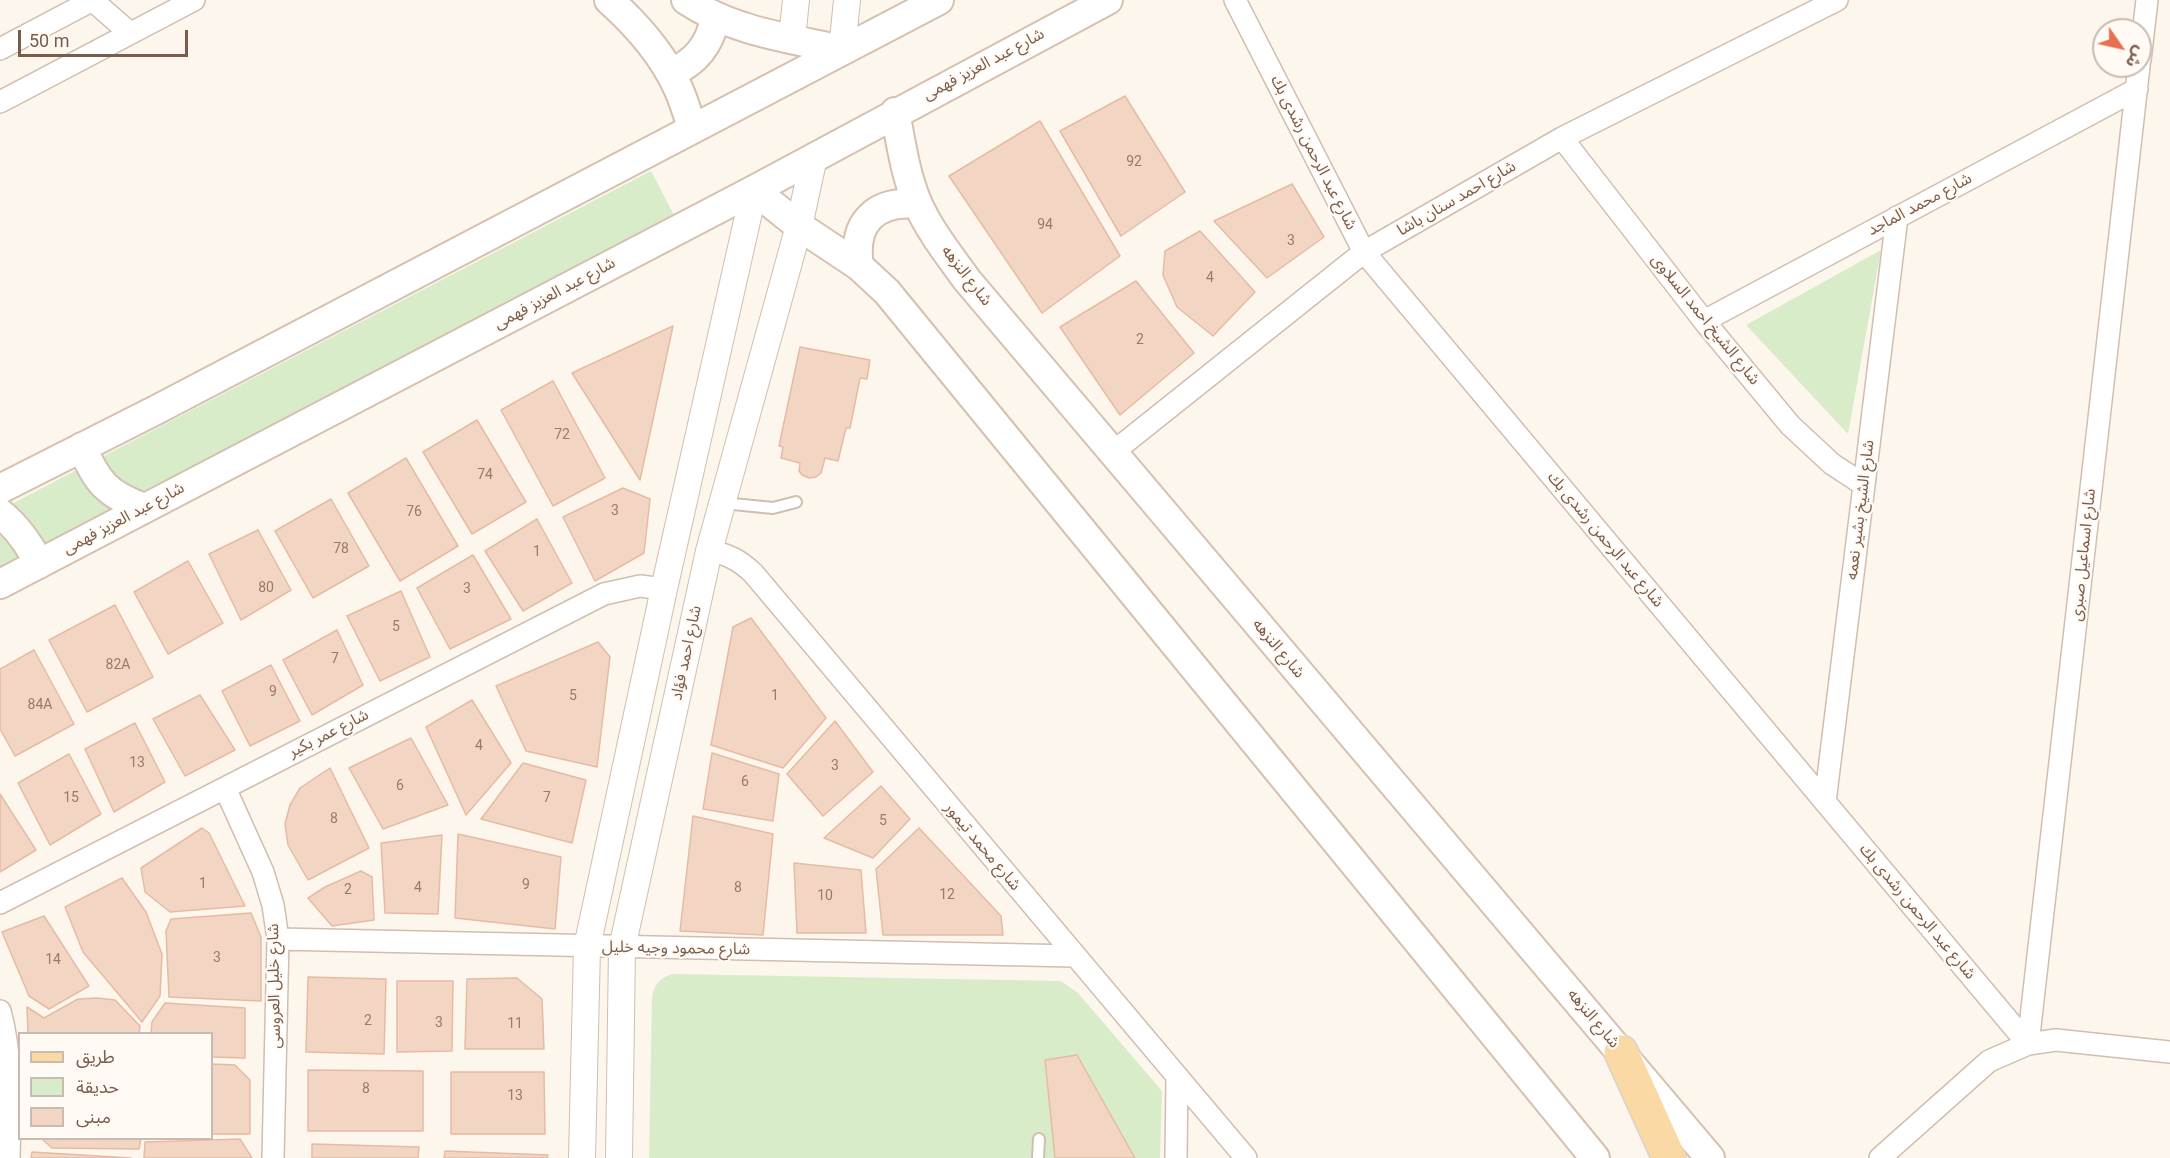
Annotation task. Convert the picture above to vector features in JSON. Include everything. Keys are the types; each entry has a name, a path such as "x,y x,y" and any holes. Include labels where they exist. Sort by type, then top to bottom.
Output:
{"main road":[{"path":"609,0 653,46 679,90 692,128"},
{"path":"686,0 716,18 761,32 842,50"},
{"path":"0,489 939,0"},
{"name":"شارع عبد العزيز فهمى","path":"0,584 754,190 895,112 1108,0"},
{"path":"670,73 693,61 704,48 713,33 716,18"},
{"name":"شارع النزهه","path":"895,112 906,168 918,204 940,245 967,280 1710,1158"},
{"path":"754,190 799,226 859,266 887,292 915,324 1595,1158"},
{"path":"859,266 856,252 859,234 868,218 882,207 900,202 918,204"},
{"path":"82,447 91,468 105,487 123,501 145,508"},
{"path":"0,513 15,525 29,544 39,564"},
{"path":"1621,1052 1669,1158"}],"street":[{"path":"0,49 92,0 130,33"},
{"path":"0,102 194,0"},
{"path":"792,39 796,0"},
{"path":"842,50 847,0"},
{"name":"شارع عبد الرحمن رشدى بك","path":"1235,0 1364,252 2028,1044"},
{"name":"شارع احمد سنان باشا","path":"1112,453 1364,252 1562,138 1837,0"},
{"path":"2145,18 2147,0"},
{"name":"شارع اسماعيل صبرى","path":"2028,1044 2138,78"},
{"name":"شارع محمد الماجد","path":"1704,321 2137,89"},
{"name":"شارع الشيخ احمد السلاوى","path":"1562,138 1704,321 1790,425 1832,464 1864,485"},
{"name":"شارع احمد فؤاد","path":"619,1158 622,948 709,551 799,226 814,157"},
{"path":"582,1158 587,947 664,589 754,190"},
{"name":"شارع الشيخ بشير نعمه","path":"1825,802 1897,217"},
{"name":"شارع محمد تيمور","path":"709,551 725,553 740,561 753,573 1246,1158"},
{"name":"شارع عمر بكير","path":"0,903 604,594 640,586 664,589"},
{"name":"شارع خليل العروسى","path":"225,788 263,872 273,905 278,939 273,1158"},
{"name":"شارع محمود وجيه خليل","path":"278,939 1074,956"},
{"path":"0,1011 4,1024 10,1082 9,1158"},
{"path":"1880,1158 1989,1061 2028,1044 2056,1040 2170,1052"},
{"path":"1176,1158 1177,1077"}],"lane":[{"path":"723,502 773,508 796,502"},
{"path":"1038,1158 1039,1139"}],"green space":[{"path":"651,171 676,219 0,571 0,510"},
{"path":"1881,250 1848,434 1746,325"},
{"path":"673,974 1061,981 1078,993 1162,1091 1160,1158 649,1158 652,998 658,983 664,977"}],"building":[{"path":"1125,96 1185,192 1121,236 1060,131"},
{"path":"1040,121 1120,256 1042,313 949,176"},
{"path":"1292,184 1324,237 1267,278 1214,221"},
{"path":"1200,231 1255,292 1213,336 1177,307 1163,275 1165,251"},
{"path":"1136,281 1194,353 1120,415 1060,327"},
{"path":"673,326 640,480 572,373"},
{"path":"800,347 870,360 867,379 860,378 850,428 846,428 838,461 825,458 821,473 809,478 799,471 800,463 781,458 783,447 779,446"},
{"path":"553,381 605,478 553,506 501,410"},
{"path":"477,420 526,502 472,534 423,452"},
{"path":"406,458 458,546 400,581 348,493"},
{"path":"623,488 650,499 644,553 595,581 563,517"},
{"path":"331,499 369,566 313,598 275,531"},
{"path":"537,519 572,583 523,611 485,551"},
{"path":"258,530 291,590 241,620 209,554"},
{"path":"473,555 511,619 450,649 417,588"},
{"path":"188,561 223,623 168,654 134,592"},
{"path":"401,591 430,657 380,681 347,616"},
{"path":"115,605 153,677 87,712 49,640"},
{"path":"751,618 826,718 783,768 711,745 733,627"},
{"path":"337,630 363,685 312,715 283,660"},
{"path":"598,642 610,657 597,767 526,751 496,686"},
{"path":"34,650 74,724 15,756 0,729 0,669"},
{"path":"271,665 300,721 250,746 222,691"},
{"path":"200,695 235,750 185,776 153,719"},
{"path":"472,700 511,763 466,815 426,727"},
{"path":"835,721 873,772 823,816 787,774"},
{"path":"135,723 165,782 114,812 85,749"},
{"path":"411,738 448,805 383,829 349,768"},
{"path":"712,753 779,774 773,821 703,809"},
{"path":"69,754 101,814 50,845 18,783"},
{"path":"523,763 586,780 572,843 481,819"},
{"path":"330,768 369,848 308,880 288,845 285,824 290,805 300,788"},
{"path":"881,786 910,819 873,858 824,838"},
{"path":"0,794 36,850 0,872"},
{"path":"693,816 773,834 763,935 680,931"},
{"path":"202,828 209,833 245,906 170,912 145,892 141,868"},
{"path":"919,828 1001,916 1003,935 883,935 876,869"},
{"path":"458,834 561,857 555,929 455,918"},
{"path":"442,835 438,914 385,913 381,843"},
{"path":"794,863 861,870 866,933 797,933"},
{"path":"361,871 372,877 374,920 332,926 308,898 325,887"},
{"path":"122,878 146,912 162,954 160,996 142,1022 83,952 65,907"},
{"path":"251,913 261,937 261,1001 169,997 166,931 171,919"},
{"path":"44,916 89,986 49,1009 29,996 2,932"},
{"path":"308,977 386,979 384,1054 306,1052"},
{"path":"517,978 542,999 544,1049 465,1049 467,979"},
{"path":"397,981 453,981 452,1051 397,1052"},
{"path":"78,999 115,1000 140,1026 139,1032 28,1032 27,1007 44,1018"},
{"path":"165,1003 245,1008 245,1058 213,1057 213,1032 151,1032 152,1022"},
{"path":"1077,1055 1135,1158 1055,1158 1045,1060"},
{"path":"213,1064 235,1065 250,1080 250,1134 213,1134"},
{"path":"308,1070 423,1071 423,1131 308,1131"},
{"path":"451,1072 544,1072 545,1134 451,1134"},
{"path":"240,1139 252,1158 144,1158 145,1142"},
{"path":"43,1140 141,1140 139,1149 52,1148"},
{"path":"312,1144 419,1147 418,1158 312,1158"},
{"path":"445,1151 548,1155 547,1158 444,1158"},
{"path":"32,1152 131,1158 31,1158"}]}
